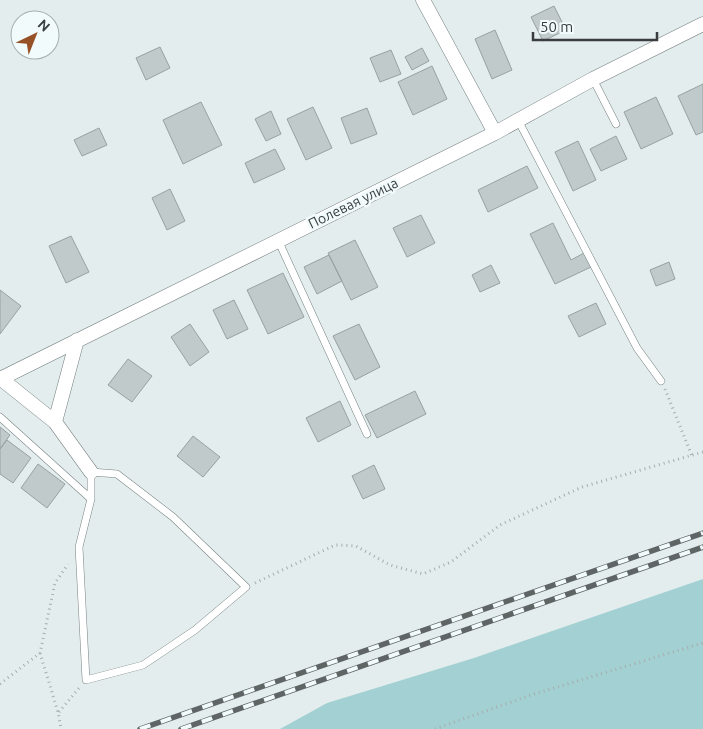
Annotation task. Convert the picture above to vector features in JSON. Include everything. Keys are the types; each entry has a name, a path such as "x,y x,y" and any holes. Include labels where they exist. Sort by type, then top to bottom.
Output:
{"street":[{"path":"423,0 495,133"},
{"name":"Полевая улица","path":"1,378 495,133 593,79 703,24"},
{"path":"55,422 77,340"},
{"path":"1,378 55,422 91,472"}],"lane":[{"path":"593,79 616,124"},
{"path":"518,120 638,348 661,381"},
{"path":"278,240 367,434"},
{"path":"0,417 91,499"},
{"path":"91,472 117,474 173,517 246,587 195,630 143,664 86,680 79,547 91,499 91,472"}],"path":[{"path":"661,381 692,456"},
{"path":"246,587 335,545 356,546 390,565 423,574 451,562 500,525 582,487 703,452"},
{"path":"61,729 58,712 40,653 55,583 79,547"},
{"path":"435,729 530,695 703,643"},
{"path":"0,684 40,653"},
{"path":"58,712 86,680"}],"shaded area":[{"path":"703,579 703,729 280,729 327,703 474,658"}],"building":[{"path":"554,6 566,30 543,41 531,17"},
{"path":"495,30 512,70 492,79 475,39"},
{"path":"160,47 170,68 146,80 136,58"},
{"path":"422,48 429,61 412,70 405,57"},
{"path":"391,50 401,74 380,82 370,58"},
{"path":"432,66 447,99 413,115 398,82"},
{"path":"703,84 703,132 696,135 678,96"},
{"path":"656,97 673,134 641,149 624,112"},
{"path":"201,102 222,145 183,164 163,120"},
{"path":"313,107 332,148 306,160 287,119"},
{"path":"367,108 377,134 351,144 341,118"},
{"path":"271,111 281,134 266,141 255,119"},
{"path":"99,128 107,145 82,156 74,140"},
{"path":"616,136 627,159 601,171 590,149"},
{"path":"578,141 596,180 573,191 555,152"},
{"path":"275,149 285,169 254,183 245,163"},
{"path":"527,166 538,188 488,212 478,190"},
{"path":"170,189 185,221 167,230 152,198"},
{"path":"421,215 435,243 407,257 393,228"},
{"path":"553,223 571,260 584,253 591,267 555,284 530,234"},
{"path":"71,236 89,272 66,283 49,246"},
{"path":"355,240 378,287 351,300 328,253"},
{"path":"329,255 342,281 317,294 304,267"},
{"path":"669,262 675,279 656,286 650,270"},
{"path":"491,265 500,283 480,292 472,275"},
{"path":"283,273 304,317 268,334 247,290"},
{"path":"0,290 21,306 0,334"},
{"path":"234,300 248,329 227,339 213,310"},
{"path":"596,303 606,324 579,337 568,316"},
{"path":"190,324 209,352 190,366 171,337"},
{"path":"359,324 380,367 355,380 333,336"},
{"path":"128,359 152,376 132,402 108,385"},
{"path":"415,391 426,414 377,438 365,415"},
{"path":"340,401 351,425 318,442 306,418"},
{"path":"0,427 10,435 0,449"},
{"path":"193,436 220,457 203,477 177,456"},
{"path":"7,440 31,458 13,483 0,474 0,449"},
{"path":"38,464 65,484 47,508 21,488"},
{"path":"374,465 385,489 363,499 352,476"}],"railway":[{"path":"140,729 703,533"},
{"path":"181,729 703,547"}]}
